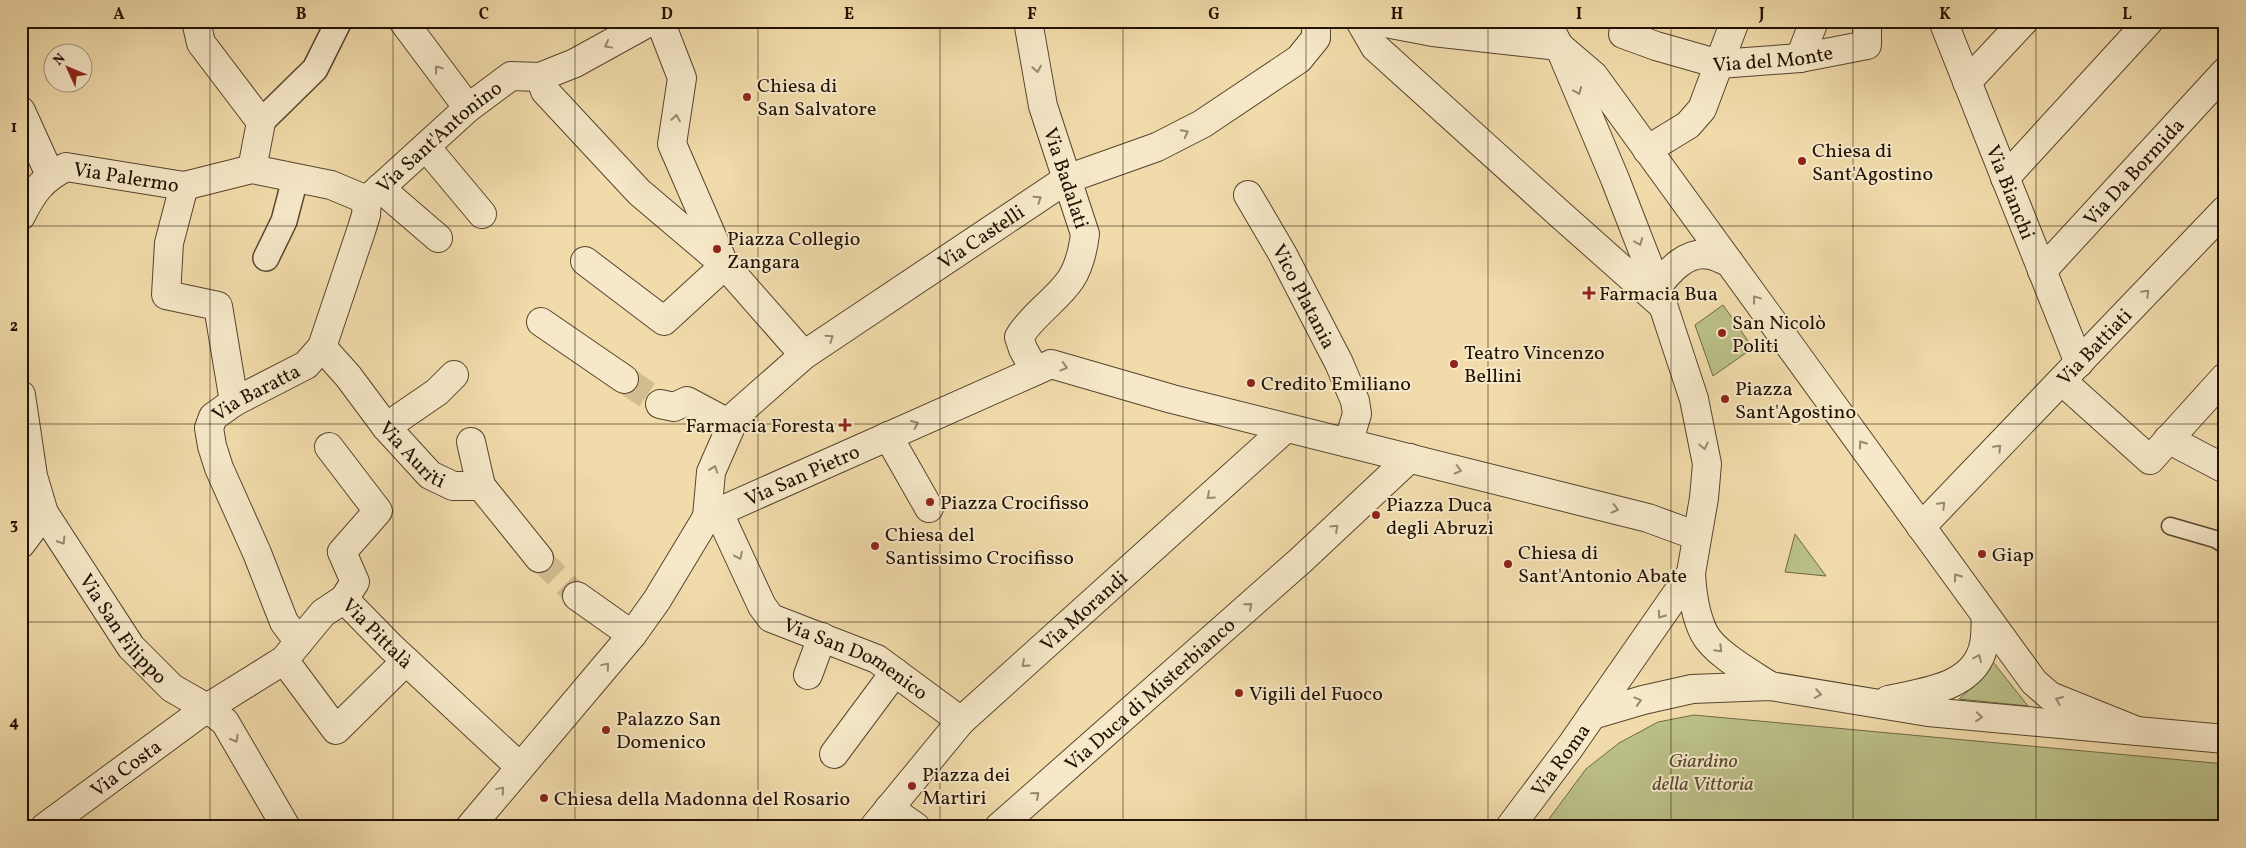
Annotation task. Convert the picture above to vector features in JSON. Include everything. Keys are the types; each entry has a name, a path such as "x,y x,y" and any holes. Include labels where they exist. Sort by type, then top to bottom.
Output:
{"street":[{"path":"196,21 201,43 261,122"},
{"path":"252,169 261,122 315,70 339,21"},
{"path":"403,21 468,108"},
{"name":"Via Sant'Antonino","path":"374,194 468,108 511,76 540,77 576,63 651,21"},
{"path":"660,21 682,78 672,144 725,266"},
{"name":"Via Badalati","path":"1028,21 1043,106 1085,234 1082,256 1071,280 1026,325 1019,337 1035,371"},
{"name":"Via Castelli","path":"712,514 711,472 736,415 804,355 1067,180 1156,147 1202,124 1299,59 1316,38 1316,21"},
{"path":"1360,21 1375,47 1562,216 1658,295"},
{"path":"1376,21 1433,32 1482,29 1559,46 1594,76 2034,682 2050,696 2137,732"},
{"path":"1546,21 1559,46 1658,295 1694,399 1708,464 1691,573 1692,598 1704,635 1729,660 1770,686"},
{"name":"Via del Monte","path":"1629,21 1623,34 1656,46 1719,64 1800,58 1867,45 1867,21"},
{"path":"1647,150 1688,125 1702,109 1735,21"},
{"path":"1800,58 1814,21"},
{"name":"Via Bianchi","path":"1942,21 2042,271 2070,372"},
{"path":"1967,82 2024,21"},
{"path":"2005,178 2149,21"},
{"name":"Via Da Bormida","path":"2042,271 2225,72"},
{"path":"540,77 545,91 639,192 725,266 804,355"},
{"path":"21,111 50,175"},
{"path":"426,147 482,214"},
{"name":"Via Palermo","path":"21,216 32,194 50,175 66,167 184,186 252,169 374,194 438,238"},
{"path":"266,258 284,221 295,179"},
{"path":"184,186 169,243 166,295 218,306 234,402"},
{"name":"Via Baratta","path":"374,194 322,347 306,365 234,402 214,417 209,428 219,468 257,553 284,622 292,651 336,730 406,661"},
{"name":"Vico Platania","path":"1248,195 1282,253 1339,363 1355,401 1357,414 1348,442"},
{"name":"Via Battiati","path":"1921,527 2225,210"},
{"path":"1658,295 1670,270 1688,258 1708,254 1729,262"},
{"path":"585,261 664,321 725,266"},
{"path":"541,322 624,379"},
{"name":"Via Auriti","path":"322,347 348,376 386,428 430,475 454,486 480,486 539,558"},
{"name":"Via San Pietro","path":"712,514 1051,364 1172,399 1648,518 1697,536"},
{"path":"2070,372 2150,460 2225,377"},
{"path":"386,428 437,392 454,375"},
{"path":"660,404 674,407 688,401 732,424"},
{"name":"Via San Filippo","path":"22,408 32,476 44,514 131,647 172,688 207,708 225,722 286,827"},
{"name":"Via Morandi","path":"882,817 961,721 1246,464 1275,425"},
{"path":"888,436 929,508"},
{"path":"2168,440 2225,469"},
{"path":"471,442 480,486"},
{"path":"329,447 378,511 342,552 355,582 344,599"},
{"name":"Via Duca di Misterbianco","path":"999,827 1300,561 1410,458"},
{"path":"21,544 44,514"},
{"path":"470,827 632,635 657,600 712,514"},
{"name":"Via San Domenico","path":"712,514 762,606 771,618 877,659 961,721"},
{"name":"Via Roma","path":"1510,827 1592,716 1691,573"},
{"path":"577,596 632,635"},
{"name":"Via Pittalà","path":"207,708 292,651 323,613 344,599 406,661 520,767"},
{"path":"1874,703 1934,690 1964,678 1977,662 1984,644 1986,617"},
{"path":"808,675 822,637"},
{"path":"834,754 895,672"},
{"path":"1592,716 1643,700 1692,689 1770,686 1928,712 2225,739"},
{"name":"Via Costa","path":"63,822 207,708"},
{"path":"882,817 916,827"}],"lane":[{"path":"2170,526 2215,539 2225,544"}],"green space":[{"path":"1723,305 1753,348 1713,376 1695,325"},
{"path":"1795,534 1826,576 1785,572"},
{"path":"1993,662 2028,706 1959,699 1985,676"},
{"name":"Giardino della Vittoria","path":"1694,715 2225,764 2225,827 1543,827 1586,769 1619,743 1658,722"}],"tunnel":[{"path":"624,379 660,404"},
{"path":"539,558 577,596"}],"place":[{"name":"Chiesa di San Salvatore","path":"747,97"},
{"name":"Chiesa di Sant'Agostino","path":"1802,161"},
{"name":"Piazza Collegio Zangara","path":"717,249"},
{"name":"Farmacia Bua","path":"1589,293"},
{"name":"San Nicolò Politi","path":"1722,333"},
{"name":"Teatro Vincenzo Bellini","path":"1454,364"},
{"name":"Credito Emiliano","path":"1251,383"},
{"name":"Piazza Sant'Agostino","path":"1725,399"},
{"name":"Farmacia Foresta","path":"845,425"},
{"name":"Piazza Crocifisso","path":"930,502"},
{"name":"Piazza Duca degli Abruzi","path":"1376,515"},
{"name":"Chiesa del Santissimo Crocifisso","path":"875,546"},
{"name":"Giap","path":"1982,554"},
{"name":"Chiesa di Sant'Antonio Abate","path":"1508,564"},
{"name":"Vigili del Fuoco","path":"1239,693"},
{"name":"Palazzo San Domenico","path":"606,730"},
{"name":"Piazza dei Martiri","path":"912,786"},
{"name":"Chiesa della Madonna del Rosario","path":"544,798"}]}
